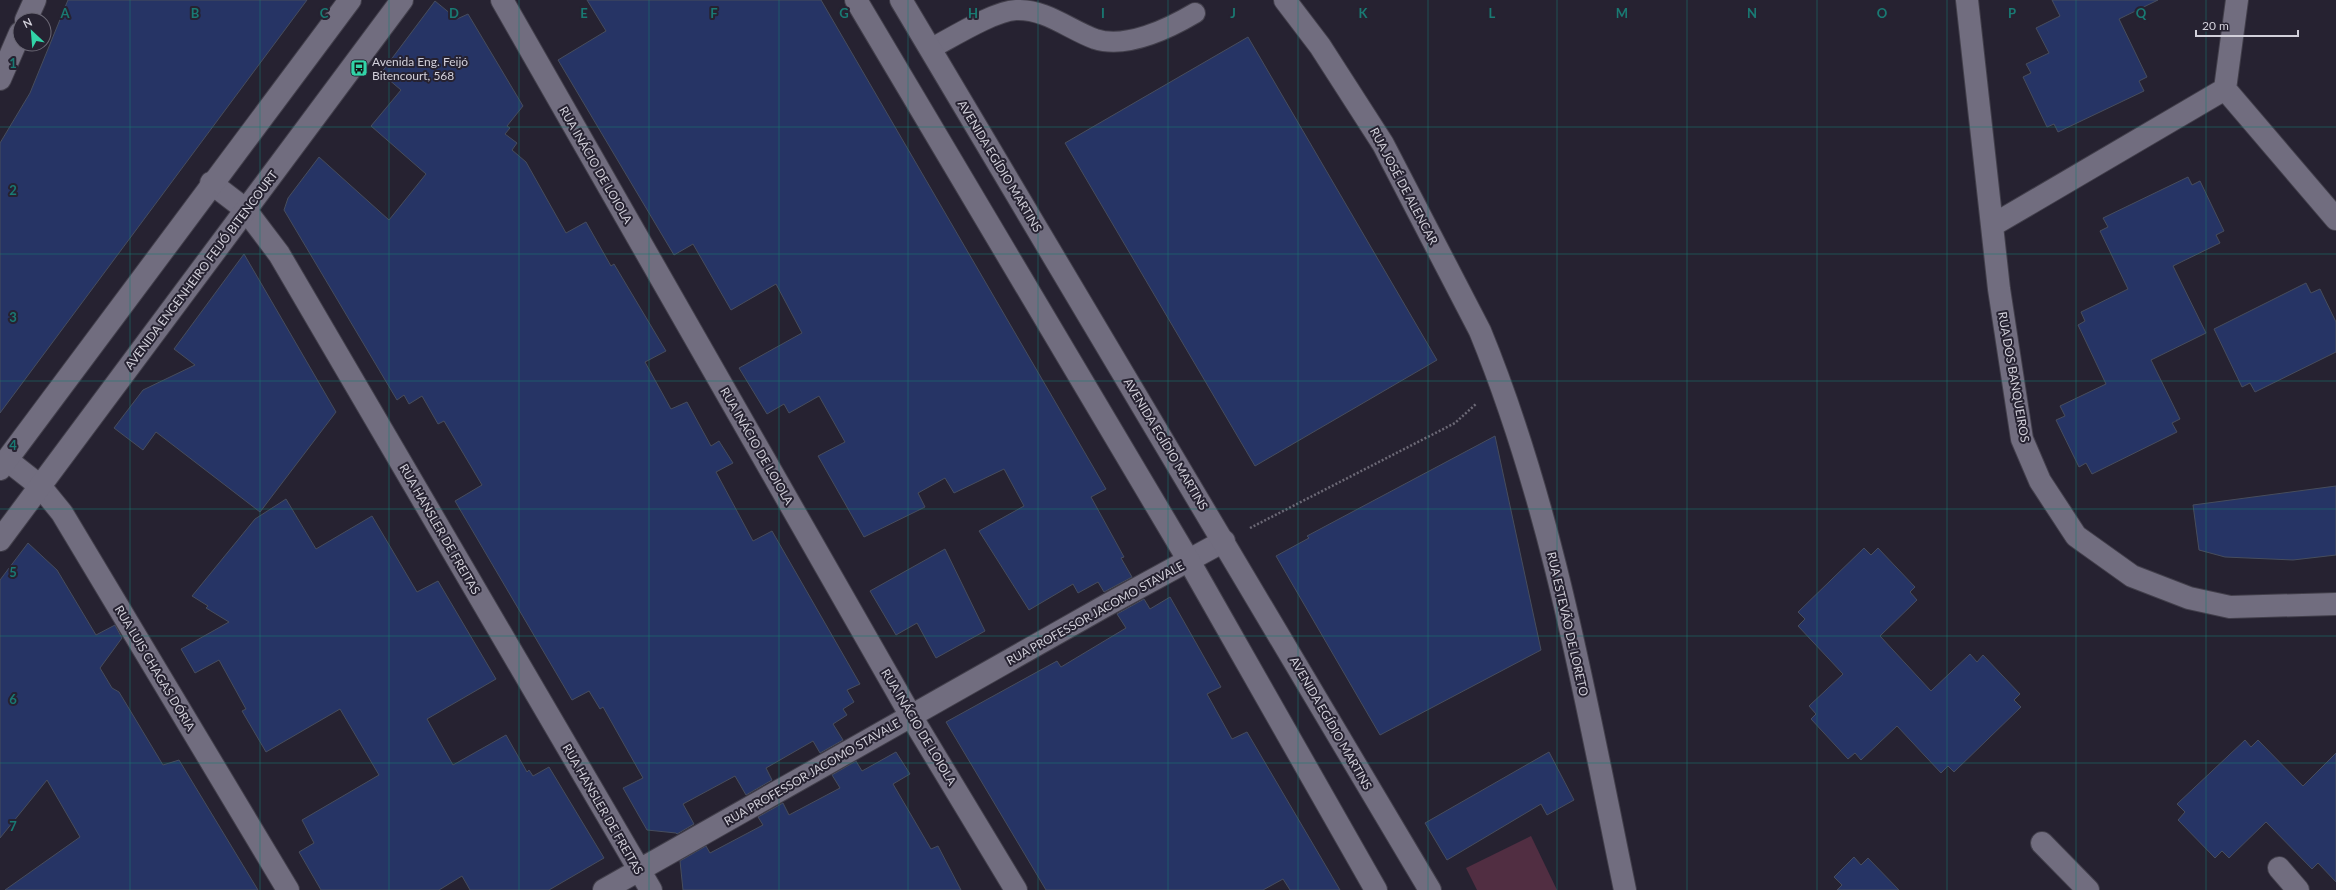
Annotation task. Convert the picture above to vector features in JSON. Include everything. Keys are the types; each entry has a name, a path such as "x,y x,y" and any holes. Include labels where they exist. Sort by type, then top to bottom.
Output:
{"street":[{"path":"29,12 34,0"},
{"path":"3,464 211,183 350,0"},
{"name":"AVENIDA ENGENHEIRO FEIJÓ BITENCOURT","path":"0,540 402,0"},
{"name":"RUA INÁCIO DE LOIOLA","path":"502,0 911,716 1016,890"},
{"path":"856,0 1189,561 1376,890"},
{"name":"AVENIDA EGÍDIO MARTINS","path":"901,0 1224,541 1430,890"},
{"name":"RUA JOSÉ DE ALENCAR","path":"1285,0 1320,46 1383,144 1476,324 1493,362"},
{"name":"RUA DOS BANQUEIROS","path":"1967,0 1999,289 2022,439 2040,481 2076,536 2132,576 2189,598 2230,607 2336,604"},
{"path":"2237,0 2225,88 2336,218"},
{"path":"0,79 12,51"},
{"path":"1993,225 2225,88"},
{"name":"RUA HANSLER DE FREITAS","path":"211,183 246,209 279,254 651,890"},
{"name":"RUA ESTEVÃO DE LORETO","path":"1493,362 1524,454 1551,550 1625,890"},
{"name":"RUA LUIS CHAGAS DÓRIA","path":"3,464 40,486 62,513 288,890"},
{"name":"RUA PROFESSOR JACOMO STAVALE","path":"604,890 1224,541"},
{"path":"2042,843 2088,890"},
{"path":"2279,868 2298,890"}],"lane":[{"path":"930,49 988,18 1015,10 1046,15 1096,39 1124,41 1166,30 1195,13"}],"path":[{"path":"1224,541 1455,423 1477,402"}],"shaded area":[{"path":"1531,836 1557,890 1477,890 1466,868"}],"building":[{"path":"68,0 307,0 0,413 0,143 30,93 47,52 52,52 52,39"},
{"path":"587,0 821,0 1106,489 1091,497 1124,557 1121,558 1132,577 1104,592 1098,582 1078,593 1073,584 1029,610 979,531 1024,506 1004,469 954,493 945,478 918,493 925,507 864,537 818,456 845,442 819,396 789,413 784,404 767,414 739,368 802,333 776,284 731,310 693,244 674,255 558,60 606,31"},
{"path":"2052,0 2158,0 2119,19 2147,77 2139,81 2144,91 2058,132 2054,124 2047,127 2023,77 2031,73 2026,64 2049,53 2036,28 2060,16"},
{"path":"435,1 457,19 468,14 523,106 507,126 510,128 505,134 517,143 512,150 526,162 566,233 586,222 611,266 614,264 666,351 645,362 671,409 687,402 711,446 719,441 733,463 716,472 753,541 772,531 860,684 847,690 854,702 843,709 847,715 833,724 843,740 820,753 813,741 766,768 772,780 746,795 735,776 683,804 694,824 677,834 647,830 623,788 643,778 603,707 600,709 589,691 572,700 455,501 482,485 444,421 438,424 422,396 409,404 404,395 397,400 284,210 288,198 319,157 389,220 426,174 371,126 401,90 381,73"},
{"path":"1248,37 1437,360 1255,466 1065,143"},
{"path":"2188,177 2192,185 2200,181 2224,231 2216,235 2220,243 2173,266 2206,333 2151,360 2180,419 2172,423 2177,432 2092,474 2086,463 2079,467 2056,420 2065,416 2060,406 2106,384 2078,325 2085,321 2081,312 2128,289 2100,231 2108,227 2103,218"},
{"path":"244,254 336,412 260,512 156,432 143,450 114,428 143,390 195,365 174,349"},
{"path":"2306,283 2311,293 2320,289 2336,322 2336,352 2255,392 2250,383 2242,387 2214,329"},
{"path":"1495,436 1541,650 1380,735 1276,556 1309,538 1307,536"},
{"path":"2336,486 2336,555 2293,560 2225,557 2199,550 2193,505"},
{"path":"286,499 316,549 372,516 417,592 438,581 496,679 427,719 453,765 506,735 527,772 529,770 533,776 549,767 604,858 549,890 470,890 462,876 439,890 321,890 299,852 314,843 302,820 379,775 340,709 266,752 242,711 246,709 219,660 195,673 181,649 229,622 206,608 208,606 192,596 255,519"},
{"path":"28,543 57,570 96,635 115,625 122,638 100,668 112,688 119,692 163,765 179,760 258,890 5,890 80,837 47,780 0,838 0,580"},
{"path":"1864,548 1871,555 1878,548 1915,587 1910,592 1917,600 1880,636 1931,691 1970,654 1977,662 1983,655 2020,694 2014,700 2021,707 1954,772 1948,766 1941,773 1897,726 1861,760 1855,753 1848,759 1811,719 1816,714 1809,706 1843,674 1798,626 1805,619 1798,612"},
{"path":"945,549 985,631 936,658 917,623 896,635 870,591"},
{"path":"1170,597 1221,687 1207,694 1232,739 1247,732 1340,890 1290,890 1283,879 1263,890 1046,890 946,722 1057,661 1061,667 1126,628 1117,614 1144,599 1150,609"},
{"path":"2245,740 2251,747 2258,740 2303,786 2336,753 2336,882 2318,863 2312,869 2266,822 2229,858 2222,851 2215,858 2178,820 2185,812 2177,804"},
{"path":"896,752 910,774 893,784 931,849 938,846 961,890 683,890 680,861 706,846 710,853 763,825 758,817 783,803 789,815 840,788 832,775 856,761 862,771"},
{"path":"1549,752 1574,800 1547,815 1541,804 1447,860 1425,823"},
{"path":"1854,857 1861,865 1868,858 1899,890 1837,890 1842,885 1834,877"}],"place":[{"name":"Avenida Eng. Feijó Bitencourt, 568","path":"359,68"}]}
